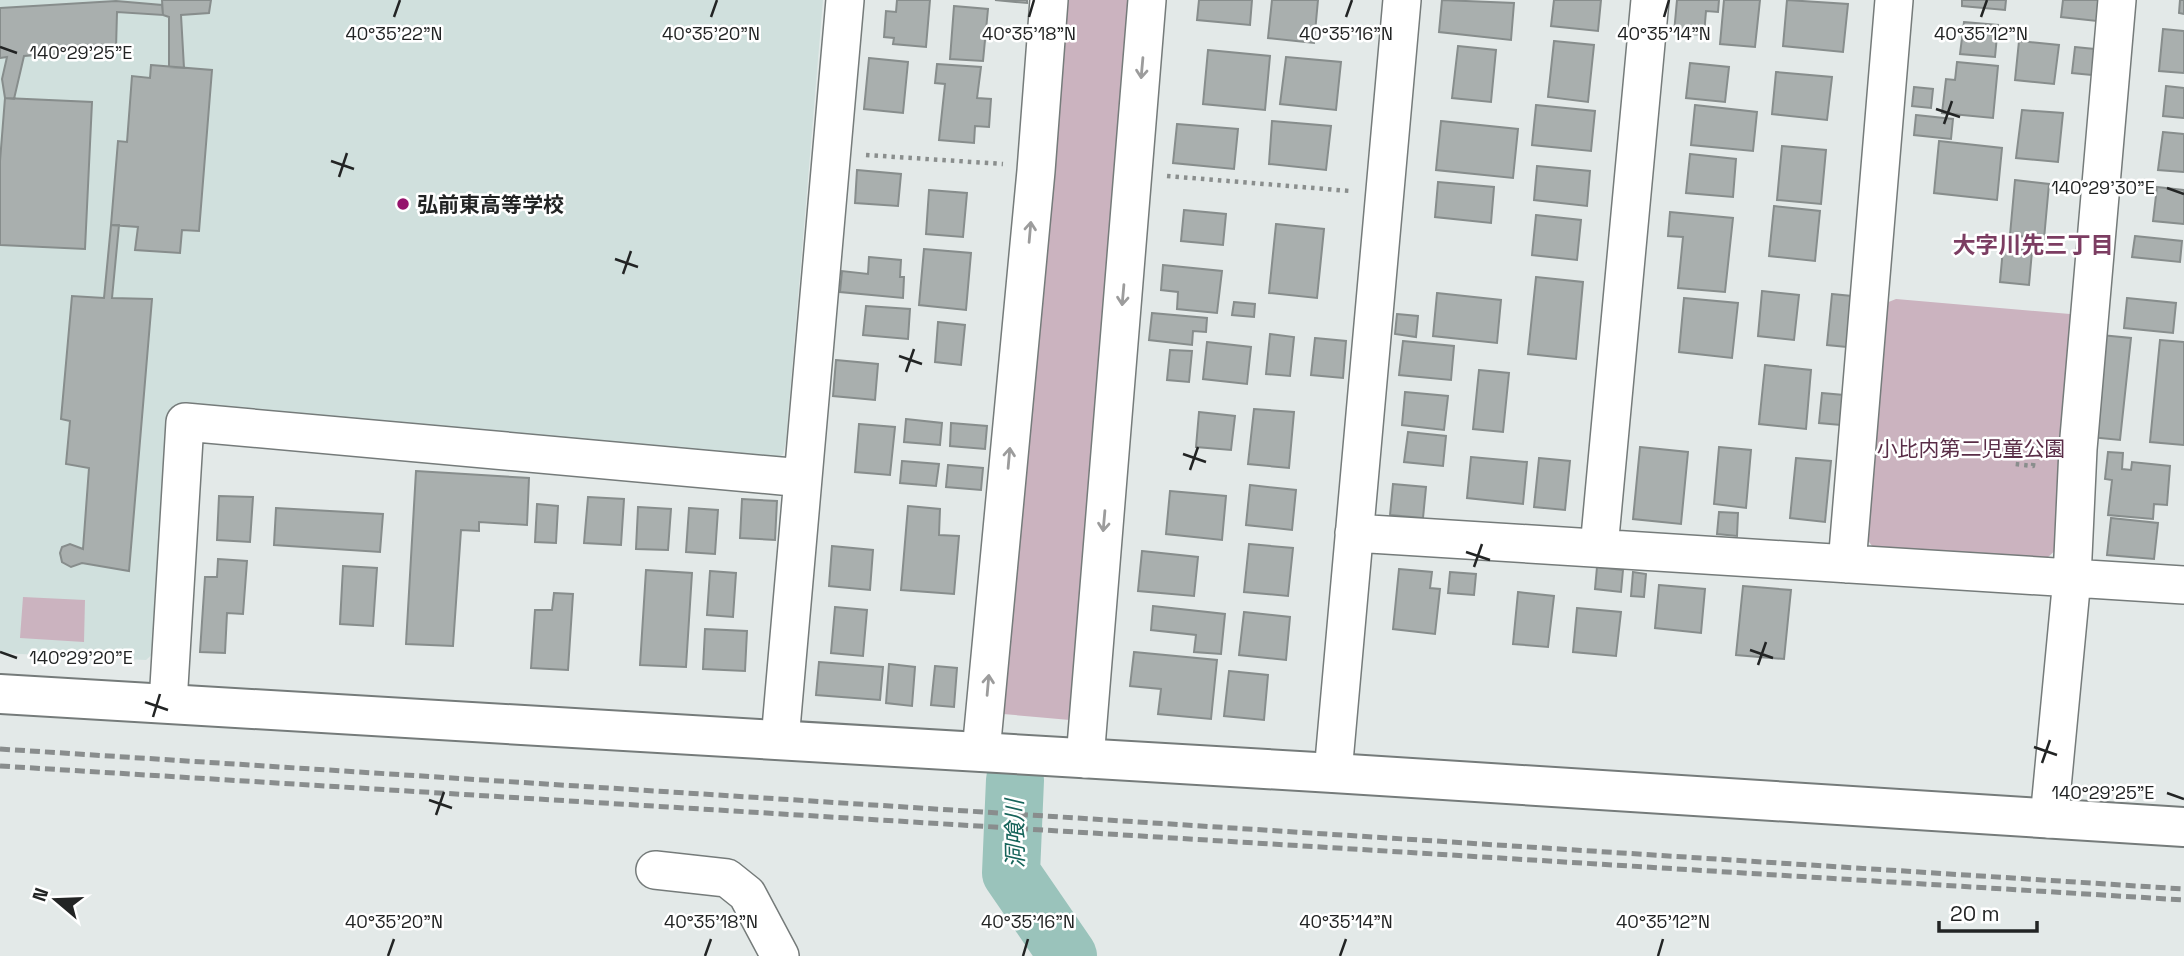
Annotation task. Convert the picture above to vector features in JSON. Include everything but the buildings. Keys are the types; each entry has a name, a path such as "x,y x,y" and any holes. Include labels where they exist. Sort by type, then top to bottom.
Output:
{"street":[{"path":"780,740 845,0"},
{"path":"981,752 1036,171 1049,0"},
{"path":"1085,759 1147,0"},
{"path":"1333,773 1402,0"},
{"path":"1599,548 1650,0"},
{"path":"1847,564 1894,0"},
{"path":"2049,819 2072,578 2078,449 2117,0"},
{"path":"169,704 185,422 803,478"},
{"path":"1354,533 2184,586"},
{"path":"0,694 1333,773 2184,827"},
{"path":"655,870 727,878 747,894 780,956"}],"path":[{"path":"831,152 1008,164"},
{"path":"1159,176 1384,193"},
{"path":"2035,446 2033,466 2015,464 2017,444 2078,449"}],"shaded area":[{"name":"弘前東高等学校","path":"0,0 823,0 783,454 772,465 172,407 157,650 146,660 0,653"}],"green space":[{"path":"1065,0 1135,0 1070,720 1003,714"},
{"name":"小比内第二児童公園","path":"1896,299 2070,314 2080,323 2061,545 2046,559 1872,546 1864,535 1886,303"},
{"path":"23,597 85,600 84,642 20,638"}],"waterway":[{"name":"洞喰川","path":"1015,780 1011,873 1068,956"}],"railway":[{"path":"0,749 2184,889"},
{"path":"0,766 2184,900"}],"place":[{"name":"弘前東高等学校","path":"403,204"}],"district":[{"name":"大字川先三丁目","path":"2033,245"}]}
